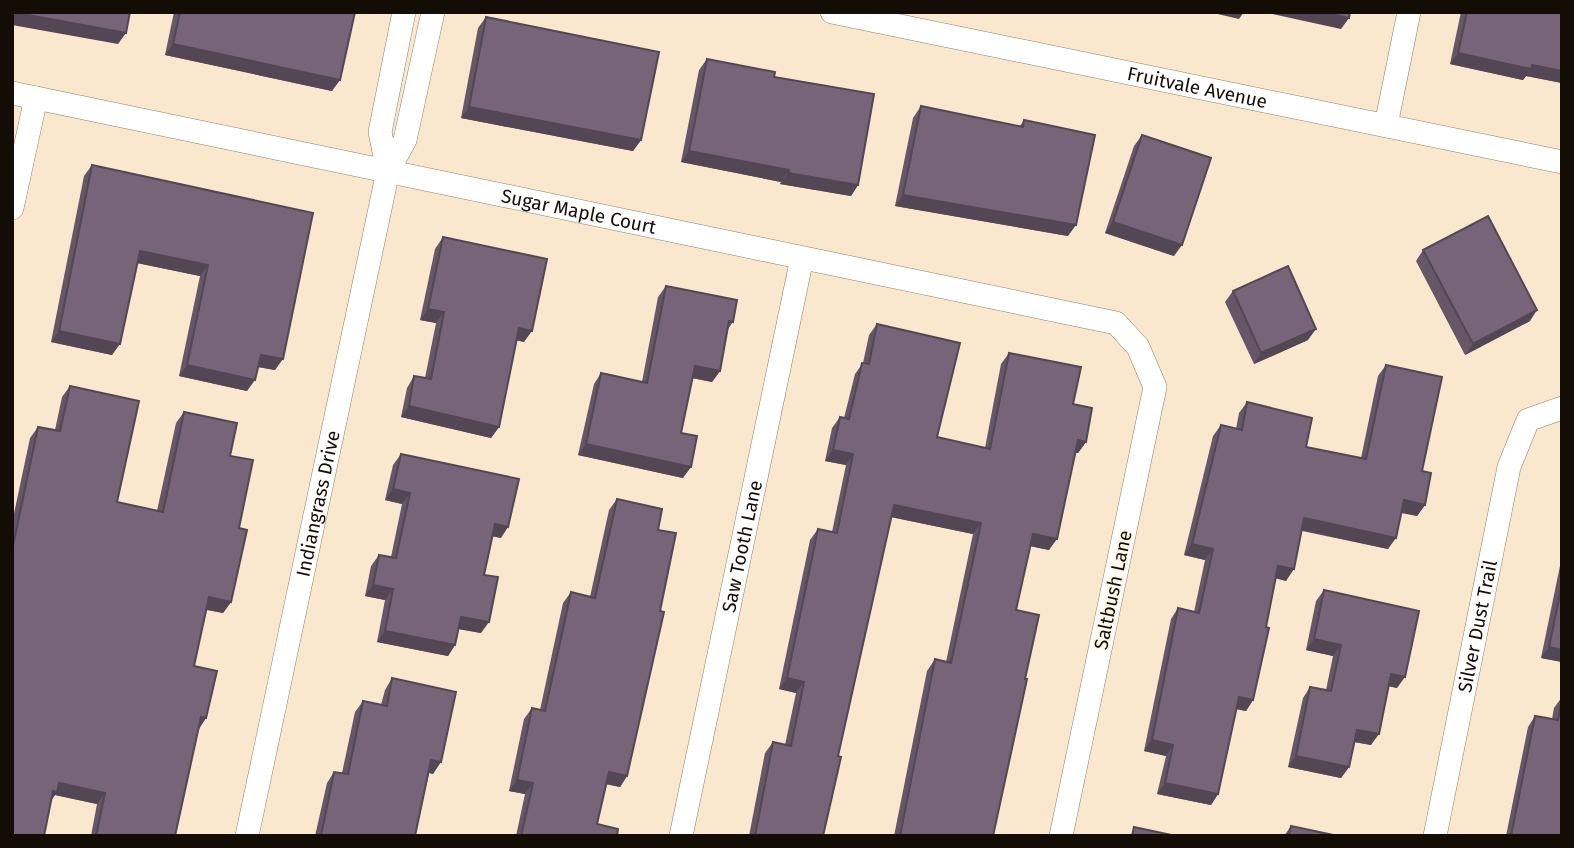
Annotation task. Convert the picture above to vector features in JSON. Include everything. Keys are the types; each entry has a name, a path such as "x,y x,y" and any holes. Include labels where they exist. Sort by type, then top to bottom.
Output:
{"street":[{"name":"Indiangrass Drive","path":"388,171 380,132 404,12"},
{"name":"Indiangrass Drive","path":"247,836 388,171 405,140 433,12"},
{"name":"Fruitvale Avenue","path":"832,12 1562,162"},
{"path":"1386,125 1409,12"},
{"name":"Sugar Maple Court","path":"12,93 1116,323 1138,346"},
{"path":"12,208 36,98"},
{"name":"Saw Tooth Lane","path":"681,836 802,258"},
{"name":"Saltbush Lane","path":"1061,836 1155,387 1138,346"},
{"name":"Silver Dust Trail","path":"1435,836 1509,467 1528,420 1562,408"}],"building":[{"path":"12,12 130,12 126,33"},
{"path":"180,12 355,12 340,80 173,44"},
{"path":"1323,12 1350,12 1349,18"},
{"path":"1467,12 1562,12 1562,71 1532,65 1531,69 1458,53"},
{"path":"486,17 659,52 641,140 469,107"},
{"path":"707,59 775,72 774,77 874,94 858,185 689,151"},
{"path":"921,106 1023,127 1024,120 1095,135 1076,225 903,195"},
{"path":"1142,135 1211,158 1182,245 1113,222"},
{"path":"92,165 313,213 283,359 261,355 255,380 187,365 208,265 140,251 120,344 59,331"},
{"path":"1488,216 1537,310 1473,344 1423,250"},
{"path":"443,237 547,259 532,331 519,328 499,427 409,406 414,376 431,379 444,312 428,309"},
{"path":"1288,266 1316,329 1261,353 1233,291"},
{"path":"666,286 737,300 733,322 729,321 720,371 695,366 681,433 697,436 691,467 586,444 601,373 647,383"},
{"path":"877,324 960,343 937,437 990,449 1009,353 1081,367 1073,404 1092,408 1086,442 1078,440 1057,539 1033,534 1016,610 1039,615 993,836 900,836 935,659 951,663 981,523 894,505 838,756 841,757 823,836 755,836 773,742 791,746 804,682 787,678 818,529 837,533 853,454 833,450 840,417 849,419 862,363 869,364"},
{"path":"1386,365 1442,377 1422,471 1431,473 1425,505 1404,500 1396,538 1304,518 1294,569 1278,566 1266,627 1269,628 1253,700 1239,697 1218,794 1165,783 1173,745 1152,740 1178,608 1199,613 1213,549 1192,544 1221,425 1242,430 1247,402 1312,418 1306,447 1366,459"},
{"path":"70,386 139,401 117,502 163,512 184,412 237,423 230,456 253,460 239,528 247,530 231,602 209,597 194,666 217,671 206,718 201,717 175,836 96,836 105,793 59,783 57,792 53,791 44,836 12,836 12,550 38,427 60,431"},
{"path":"401,454 519,479 508,527 495,524 484,575 498,577 489,622 461,617 455,645 385,631 393,589 373,585 379,555 396,558 410,493 393,489"},
{"path":"617,499 662,509 658,530 676,533 660,611 664,612 627,776 609,772 597,824 618,829 617,836 521,836 533,783 517,780 532,708 545,711 571,592 595,598"},
{"path":"1562,584 1562,650 1549,647"},
{"path":"1324,590 1419,611 1405,677 1391,674 1379,734 1357,730 1349,767 1296,756 1310,687 1331,691 1341,645 1314,639"},
{"path":"392,678 456,692 441,762 431,760 415,836 321,836 334,772 348,774 363,701 387,706"},
{"path":"1562,699 1562,836 1511,836 1535,716 1558,720"},
{"path":"1291,826 1338,836 1289,836"},
{"path":"1134,827 1176,836 1132,836"}]}
